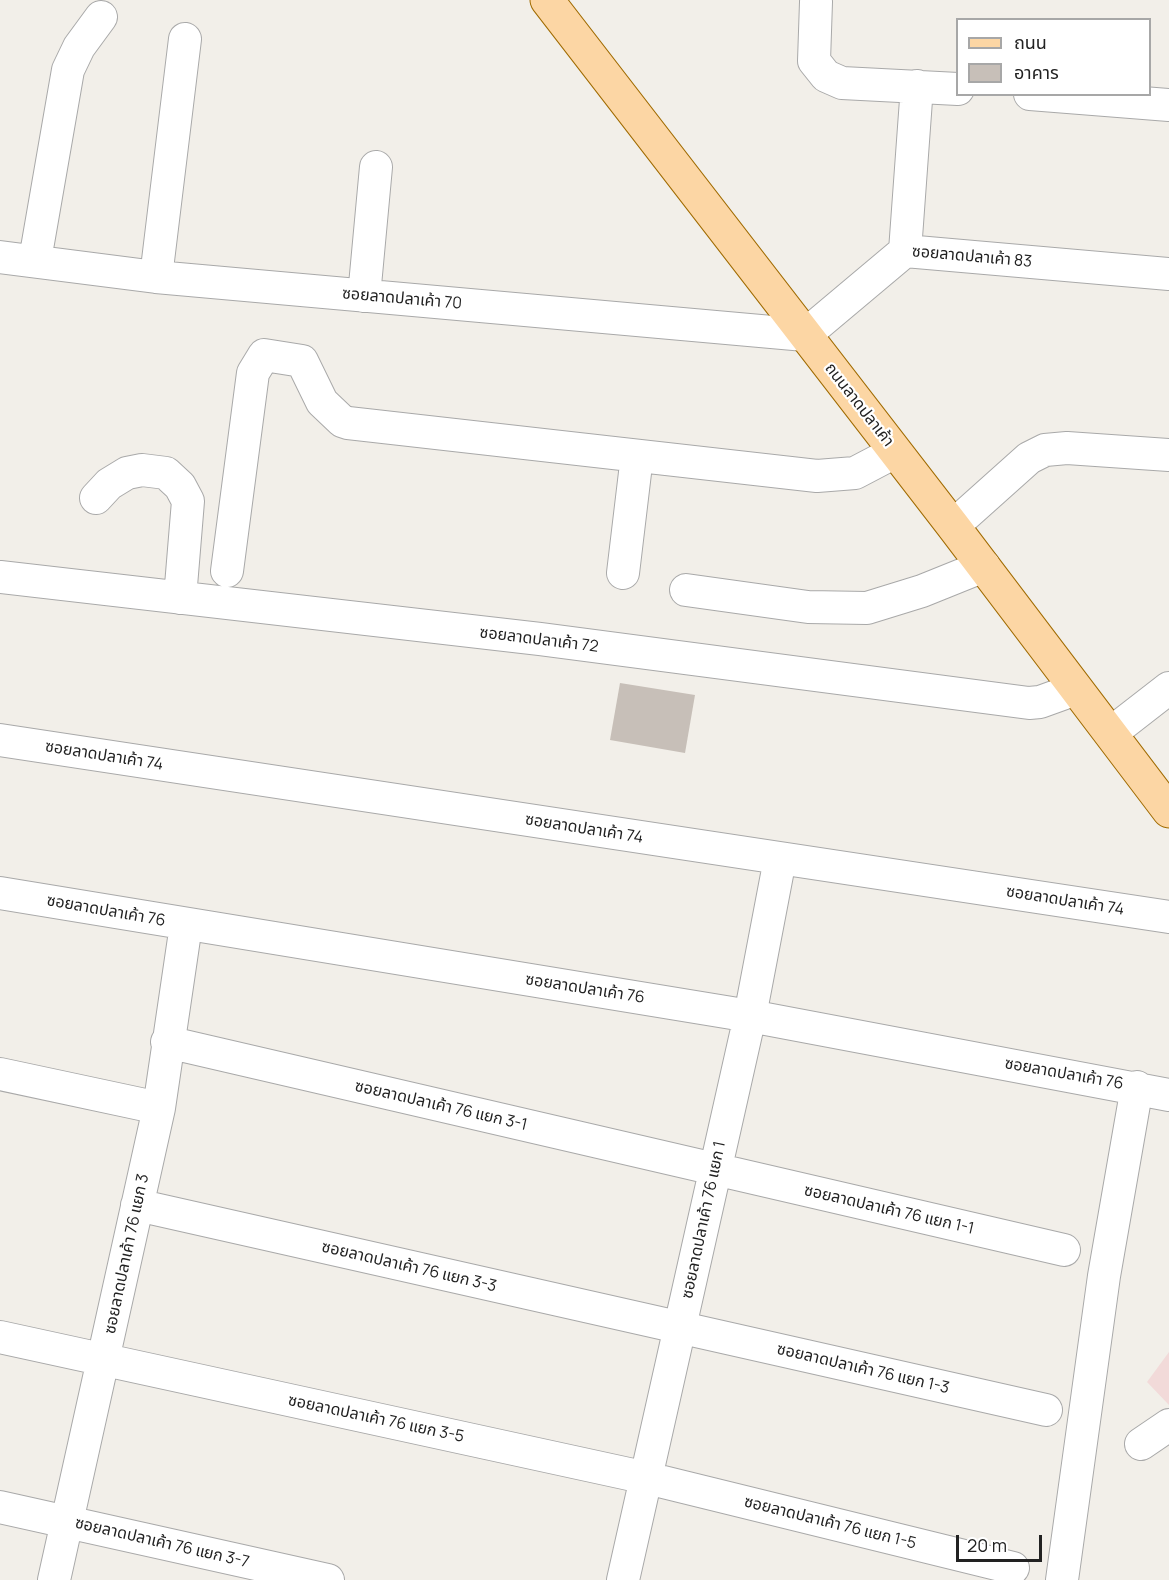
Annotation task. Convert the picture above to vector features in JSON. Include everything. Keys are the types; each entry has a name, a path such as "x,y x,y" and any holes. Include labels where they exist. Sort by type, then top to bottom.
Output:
{"main road":[{"name":"ถนนลาดปลาเค้า","path":"547,0 984,566 1169,811"}],"street":[{"path":"816,2 814,61 826,76 842,83 956,89"},
{"path":"35,260 68,69 78,47 101,17"},
{"path":"156,277 185,39"},
{"path":"905,251 917,86"},
{"path":"1055,96 1169,105"},
{"path":"364,296 376,167"},
{"name":"ซอยลาดปลาเค้า 83","path":"805,335 905,251 1169,274"},
{"name":"ซอยลาดปลาเค้า 70","path":"0,257 156,277 805,335"},
{"path":"227,571 253,373 264,355 302,361 322,402 342,421 348,423 836,476 855,473 895,452"},
{"path":"953,526 1029,458 1045,450 1067,448 1169,455"},
{"path":"623,573 637,456"},
{"path":"96,498 109,484 127,473 166,473 180,486 188,501 180,598"},
{"path":"686,590 808,608 867,608 922,591 984,566"},
{"name":"ซอยลาดปลาเค้า 72","path":"0,577 540,639 1029,703 1040,702 1076,689"},
{"path":"1111,733 1169,688"},
{"name":"ซอยลาดปลาเค้า 74","path":"0,740 1169,917"},
{"name":"ซอยลาดปลาเค้า 76 แยก 1","path":"623,1580 750,1016 780,859"},
{"name":"ซอยลาดปลาเค้า 76","path":"0,893 750,1016 1137,1087 1169,1095"},
{"name":"ซอยลาดปลาเค้า 76 แยก 3","path":"54,1580 159,1107 186,925"},
{"name":"ซอยลาดปลาเค้า 76 แยก 3-1","path":"167,1042 715,1170"},
{"path":"0,1074 159,1107"},
{"path":"1062,1580 1104,1276 1137,1087"},
{"name":"ซอยลาดปลาเค้า 76 แยก 1-1","path":"715,1170 1064,1250"},
{"name":"ซอยลาดปลาเค้า 76 แยก 3-3","path":"137,1205 680,1328"},
{"name":"ซอยลาดปลาเค้า 76 แยก 1-3","path":"680,1328 1046,1410"},
{"name":"ซอยลาดปลาเค้า 76 แยก 3-5","path":"0,1337 647,1478"},
{"path":"1142,1444 1169,1425"},
{"name":"ซอยลาดปลาเค้า 76 แยก 1-5","path":"647,1478 1013,1568"},
{"name":"ซอยลาดปลาเค้า 76 แยก 3-7","path":"0,1507 328,1580"}],"shaded area":[{"path":"1169,1352 1169,1405 1147,1382"}],"building":[{"path":"620,683 695,695 685,753 610,740"}]}
